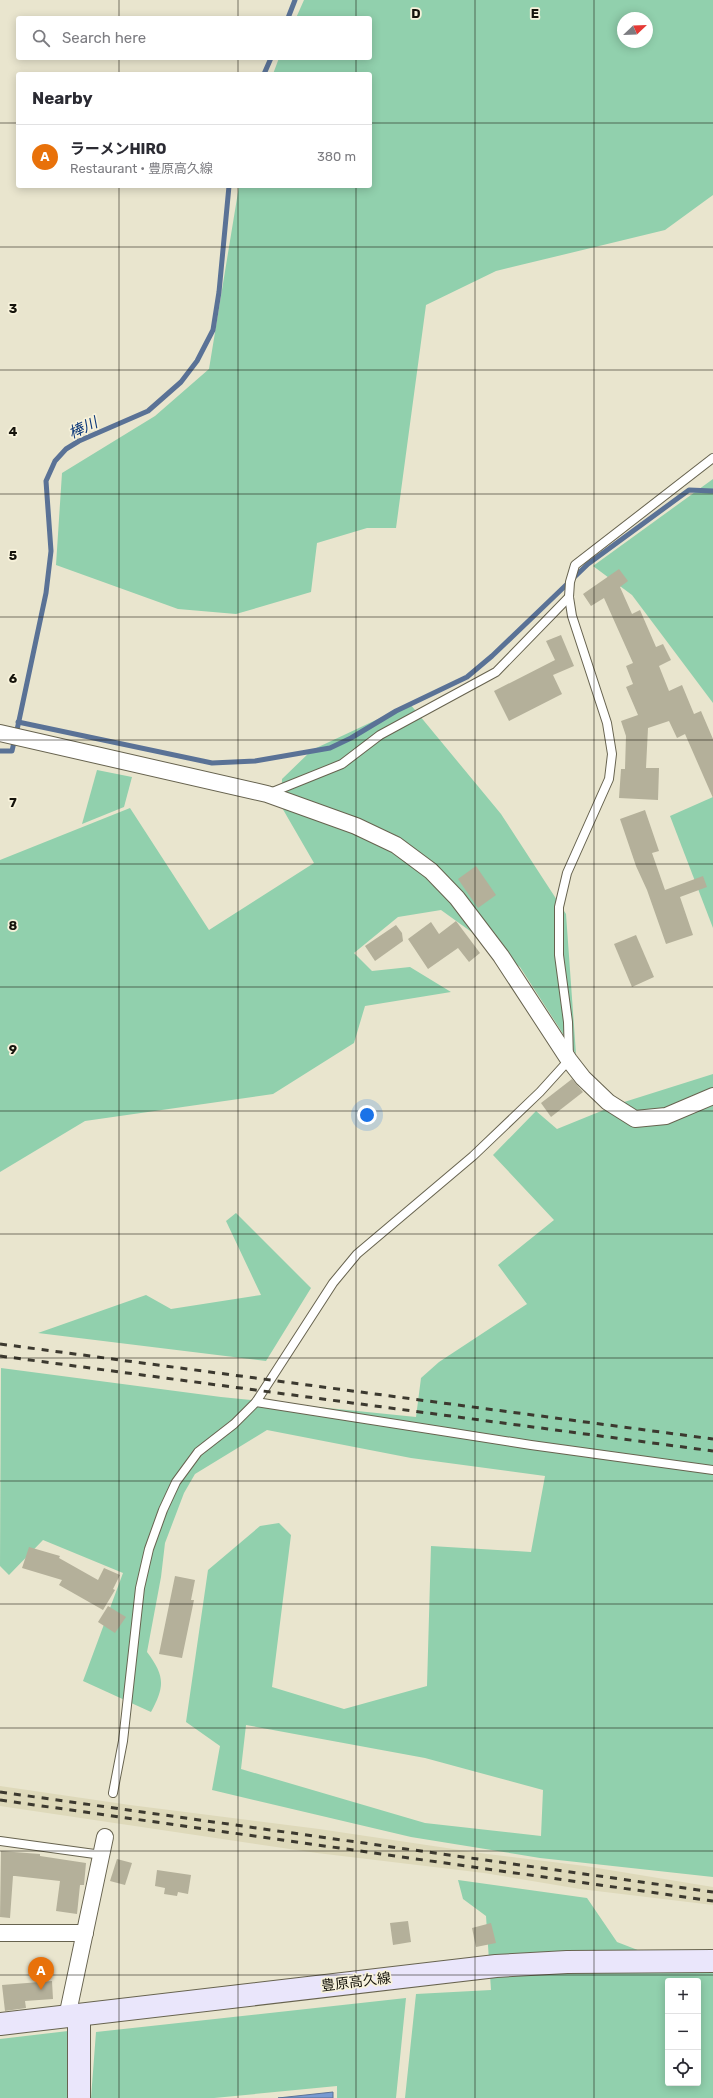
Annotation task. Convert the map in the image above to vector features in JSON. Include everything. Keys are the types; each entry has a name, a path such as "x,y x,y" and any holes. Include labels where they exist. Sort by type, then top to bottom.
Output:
{"main road":[{"name":"豊原高久線","path":"0,2024 496,1966 567,1962 713,1961"},
{"path":"73,2016 79,2098"}],"street":[{"path":"0,733 267,794 356,826 396,845 431,870 457,898 501,956 569,1060 583,1078 608,1102 636,1119 666,1116 713,1096"},
{"path":"73,2016 85,1933 105,1837"},
{"path":"0,1933 85,1933"}],"lane":[{"path":"113,1794 126,1718 132,1644 140,1588 149,1549 163,1510 176,1482 198,1452 234,1424 256,1402 333,1283 357,1254 473,1156 540,1092 569,1060 568,1022 559,955 559,907 567,873 609,779 612,754 607,723 572,616 569,597 570,582 575,565 713,458"},
{"path":"267,794 342,764 380,736 496,672 569,597"},
{"path":"256,1402 531,1445 713,1470"},
{"path":"0,1841 102,1855"}],"shaded area":[{"path":"0,1786 130,1805 319,1829 487,1854 585,1866 713,1887 713,1905 580,1889 484,1873 317,1853 0,1806"}],"green space":[{"path":"304,0 713,0 713,195 665,230 496,271 426,305 396,528 367,528 317,543 311,592 236,614 178,609 56,565 62,473 155,416 209,369 239,188 372,188 372,72 274,72 278,60 372,60 372,16 297,16"},
{"path":"713,479 713,703 632,595 593,566"},
{"path":"410,704 501,814 566,914 576,1054 520,967 441,910 398,917 354,953 372,971 410,967 451,992 365,1006 354,1043 273,1094 85,1121 0,1172 0,860 130,808 209,930 314,863 281,806 282,779 312,750"},
{"path":"97,770 132,777 124,807 82,824"},
{"path":"713,797 713,928 670,816"},
{"path":"713,1074 713,1877 540,1858 411,1837 212,1790 220,1746 186,1722 208,1570 260,1526 279,1523 291,1535 272,1687 344,1709 427,1686 431,1546 531,1552 545,1476 411,1458 267,1430 195,1474 184,1493 165,1543 161,1577 147,1652 157,1668 161,1681 159,1695 151,1712 83,1681 123,1573 43,1540 9,1575 0,1566 1,1368 221,1397 416,1417 421,1378 439,1362 527,1304 498,1265 554,1220 493,1155 536,1111 557,1129 621,1103","holes":["246,1725 425,1758 543,1790 541,1836 425,1823 241,1769"]},
{"path":"236,1213 311,1288 266,1361 38,1333 146,1295 171,1309 261,1295 226,1221"},
{"path":"458,1880 587,1898 617,1942 692,1971 713,1971 713,2098 405,2098 416,1994 491,1990 486,1916 463,1899"},
{"path":"406,1998 396,2098 337,2098 337,2086 214,2098 91,2098 96,2032"},
{"path":"68,2031 68,2098 0,2098 0,2039"}],"water":[{"path":"333,2092 333,2098 278,2098"}],"building":[{"path":"619,569 628,581 620,587 632,614 640,610 656,647 663,644 671,660 659,666 669,691 682,685 694,714 701,711 713,739 713,798 685,734 677,738 669,721 648,728 646,768 659,768 658,800 619,798 621,769 625,769 626,736 621,721 638,715 626,687 633,684 626,666 633,663 604,598 591,606 583,594"},
{"path":"561,635 574,666 553,675 562,694 509,721 494,691 555,660 546,641"},
{"path":"645,810 659,851 652,853 665,890 703,876 707,887 680,897 693,935 666,944 647,890 636,866 620,819"},
{"path":"476,866 496,895 478,908 458,879"},
{"path":"456,921 480,953 469,962 458,948 428,969 408,939 431,922 439,934"},
{"path":"396,925 402,933 403,941 375,961 365,946"},
{"path":"636,935 654,977 632,987 614,944"},
{"path":"572,1079 583,1092 551,1117 541,1103"},
{"path":"29,1547 60,1556 59,1558 98,1580 104,1568 120,1575 113,1589 115,1590 103,1610 59,1585 62,1580 22,1568"},
{"path":"175,1576 195,1580 191,1600 194,1600 182,1658 159,1654"},
{"path":"108,1606 126,1617 115,1633 98,1622"},
{"path":"1,1851 40,1854 40,1856 86,1863 84,1885 80,1885 77,1914 56,1911 60,1881 13,1876 10,1918 0,1917"},
{"path":"117,1859 132,1863 125,1885 110,1881"},
{"path":"157,1870 191,1875 188,1894 178,1892 177,1896 164,1894 165,1888 155,1886"},
{"path":"408,1921 411,1942 393,1945 390,1923"},
{"path":"491,1923 496,1943 476,1947 472,1928"},
{"path":"52,1981 53,1999 25,2001 26,2008 5,2011 2,1985"}],"waterway":[{"name":"棒川","path":"289,16 295,0"},
{"name":"棒川","path":"265,72 270,60"},
{"name":"棒川","path":"17,730 46,593 51,551 46,481 55,461 66,449 79,441 148,411 181,382 197,361 213,330 219,292 229,188"},
{"path":"18,722 212,763 255,761 330,748 351,738 396,711 467,677 492,656 588,564 689,490 713,491"},
{"name":"棒川","path":"0,751 12,751 14,742"}],"railway":[{"path":"0,1344 713,1439"},
{"path":"0,1356 713,1451"},
{"path":"0,1792 713,1892"},
{"path":"0,1800 713,1901"}],"place":[{"name":"ラーメンHIRO","path":"41,1990"}]}
